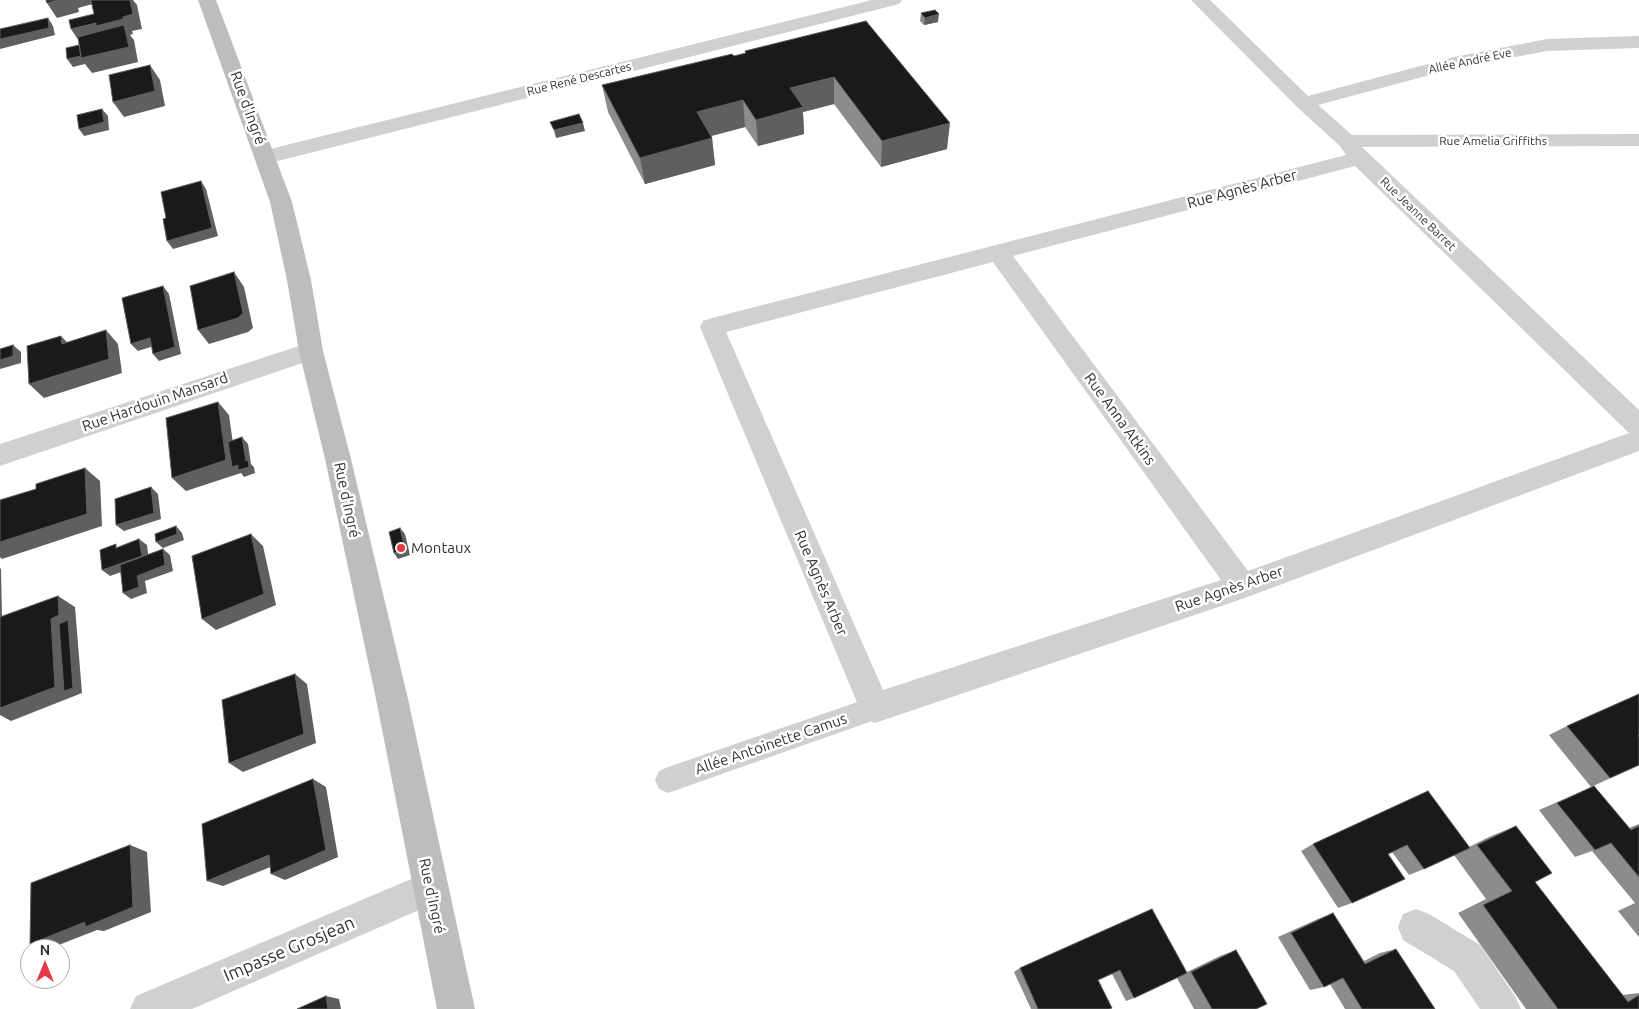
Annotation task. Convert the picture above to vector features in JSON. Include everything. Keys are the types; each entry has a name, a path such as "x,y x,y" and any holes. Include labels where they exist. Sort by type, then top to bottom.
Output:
{"street":[{"name":"Rue d'Ingré","path":"207,0 281,202 299,280 311,351 338,459 392,699 456,1009"},
{"name":"Rue René Descartes","path":"266,157 893,0"},
{"name":"Rue Jeanne Barret","path":"1200,0 1639,426"},
{"name":"Allée André Eve","path":"1304,102 1454,63 1547,45 1639,42"},
{"name":"Rue Amelia Griffiths","path":"1353,150 1639,140"},
{"name":"Rue Agnès Arber","path":"1353,150 998,252 712,327 875,708 1242,586 1639,440"},
{"name":"Rue Anna Atkins","path":"998,252 1242,586"},
{"name":"Rue Hardouin Mansard","path":"0,455 311,351"},
{"name":"Impasse Grosjean","path":"149,1009 430,888"},
{"path":"1416,927 1466,958 1502,1009"}],"lane":[{"name":"Allée Antoinette Camus","path":"668,780 875,708"}],"building":[{"path":"46,0 59,0 47,3"},
{"path":"91,0 130,0 133,14 123,17 123,19 96,26 96,23 71,29 69,20 94,14"},
{"path":"935,10 939,14 925,18 921,13"},
{"path":"48,18 49,28 0,39 0,29"},
{"path":"866,21 950,123 882,141 834,77 790,88 803,107 756,120 743,100 697,112 712,138 640,158 602,85 732,54 734,56 746,53 745,51"},
{"path":"124,25 129,47 81,58 78,37"},
{"path":"79,45 81,56 67,59 66,48"},
{"path":"150,65 155,91 113,102 109,75"},
{"path":"102,109 104,122 79,129 77,115"},
{"path":"579,114 583,123 554,130 550,122"},
{"path":"201,181 212,228 167,241 163,219 166,218 161,192"},
{"path":"234,272 243,313 238,318 198,330 190,286"},
{"path":"163,286 175,347 153,354 150,338 131,344 122,298"},
{"path":"106,330 109,359 29,384 27,346 61,336 62,344"},
{"path":"13,345 13,356 0,360 0,349"},
{"path":"218,402 226,460 172,478 166,418"},
{"path":"242,437 246,461 248,460 249,467 238,470 238,465 232,467 228,442"},
{"path":"85,468 87,514 0,542 0,500 36,489 36,484"},
{"path":"151,487 154,513 116,525 115,499"},
{"path":"176,526 177,534 156,542 155,534"},
{"path":"400,528 405,549 394,553 389,532"},
{"path":"251,534 264,594 202,619 192,556"},
{"path":"139,539 142,556 102,570 100,550 116,544 116,548"},
{"path":"163,549 165,565 137,576 139,587 123,593 120,565"},
{"path":"58,596 59,615 51,619 55,687 0,708 0,617"},
{"path":"68,620 73,688 64,691 59,624"},
{"path":"295,674 304,734 229,763 222,700"},
{"path":"1639,694 1639,765 1610,778 1567,726"},
{"path":"313,779 326,850 271,874 269,855 207,881 202,824"},
{"path":"1594,786 1631,830 1639,826 1639,877 1611,843 1595,850 1557,803"},
{"path":"1428,791 1470,848 1424,869 1407,845 1388,854 1405,879 1352,903 1313,844"},
{"path":"1516,826 1552,873 1535,882 1628,1002 1639,995 1639,1009 1558,1009 1483,905 1512,891 1477,845"},
{"path":"130,845 133,907 85,927 85,922 42,939 30,939 31,883"},
{"path":"1152,909 1187,973 1134,998 1120,970 1098,980 1112,1008 1038,1009 1020,968"},
{"path":"1333,913 1365,964 1396,949 1435,1009 1362,1009 1343,978 1324,987 1291,933"},
{"path":"1236,950 1267,1004 1256,1009 1212,1009 1191,972"},
{"path":"326,996 328,1009 297,1009"}],"place":[{"name":"Montaux","path":"401,548"}]}
